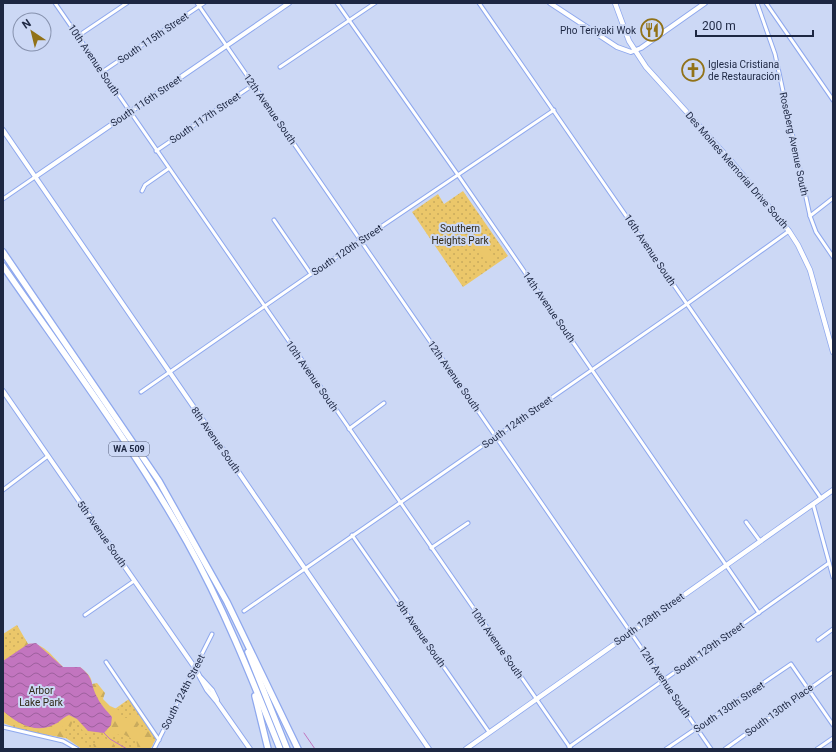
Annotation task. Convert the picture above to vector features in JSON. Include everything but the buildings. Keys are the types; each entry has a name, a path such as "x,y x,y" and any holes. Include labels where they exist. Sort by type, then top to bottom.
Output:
{"highway":[{"name":"WA 509","path":"3,252 159,481 236,622 287,749"},
{"name":"WA 509","path":"3,266 150,480 188,543 223,611 280,749"},
{"path":"236,622 298,749"},
{"path":"236,643 254,693 268,749"}],"main road":[{"name":"Des Moines Memorial Drive South","path":"615,3 621,22 635,52 654,76 731,161 790,231 803,253 810,270 833,352"},
{"name":"South 128th Street","path":"466,749 833,490"}],"street":[{"name":"10th Avenue South","path":"55,3 168,169 570,748"},
{"path":"78,36 127,3"},
{"name":"12th Avenue South","path":"197,3 711,749"},
{"name":"South 115th Street","path":"102,72 204,3"},
{"name":"South 116th Street","path":"3,199 289,3"},
{"name":"14th Avenue South","path":"337,3 458,175 759,612"},
{"path":"280,67 375,3"},
{"name":"16th Avenue South","path":"479,3 821,498"},
{"path":"550,3 617,47 631,52 635,52 705,3"},
{"name":"Roseberg Avenue South","path":"757,3 775,54 810,216 816,232 833,257"},
{"path":"766,3 833,100"},
{"name":"South 117th Street","path":"156,151 253,85"},
{"name":"South 120th Street","path":"141,392 311,274 554,110"},
{"name":"8th Avenue South","path":"3,130 429,749"},
{"path":"142,191 145,185 168,169"},
{"path":"810,216 833,198"},
{"path":"274,220 311,274"},
{"name":"South 124th Street","path":"244,610 592,370 790,231"},
{"name":"5th Avenue South","path":"3,391 195,668 207,690 250,749"},
{"path":"349,429 384,403"},
{"path":"3,490 48,456"},
{"path":"813,504 833,578"},
{"path":"746,522 760,541"},
{"path":"431,548 468,523"},
{"name":"9th Avenue South","path":"352,535 489,732"},
{"name":"South 129th Street","path":"570,748 829,563"},
{"path":"85,615 134,581"},
{"path":"818,640 833,629"},
{"name":"South 124th Street","path":"154,749 212,634"},
{"path":"106,662 159,740"},
{"name":"South 130th Street","path":"666,749 791,664 808,689"},
{"name":"South 130th Place","path":"725,749 833,672"},
{"path":"808,689 833,725"},
{"path":"3,727 62,741 77,749"},
{"path":"817,749 833,738"}],"green space":[{"name":"Southern Heights Park","path":"463,191 508,256 463,287 412,212 438,194 444,204"},
{"path":"482,240 495,257 487,262 474,245"},
{"name":"Arbor Lake Park","path":"17,625 28,644 38,645 43,648 63,667 80,667 86,672 90,676 92,684 109,713 129,699 156,739 150,749 82,749 66,738 25,731 3,723 3,634"},
{"path":"25,639 28,644 3,661 3,655"},
{"path":"97,683 105,693 103,699 110,706 119,710 118,714 120,718 130,718 140,715 143,720 137,727 141,730 150,730 154,735 150,740 153,745 150,749 136,749 138,747 136,741 123,734 108,736 105,732 111,725 112,717 100,703 92,684"},
{"path":"3,711 20,724 36,729 58,723 69,715 77,719 88,731 87,734 84,733 77,721 73,720 71,726 64,725 62,728 67,733 66,738 40,733 6,722 3,719"},
{"path":"104,738 113,742 115,749 99,749 94,747 93,744 95,744 96,740"},
{"path":"77,739 81,739 81,742 88,743 87,747 82,749 74,743"}],"water":[{"name":"Arbor Lake Park","path":"36,643 63,667 80,667 88,674 98,700 112,717 111,725 104,733 88,731 77,719 69,715 55,724 46,727 33,728 14,720 3,711 3,661 28,644"}],"waterway":[{"path":"104,733 110,739 127,749"},
{"path":"304,733 315,749"}],"place":[{"name":"Pho Teriyaki Wok","path":"652,30"},
{"name":"Iglesia Cristiana de Restauración","path":"693,70"}]}
